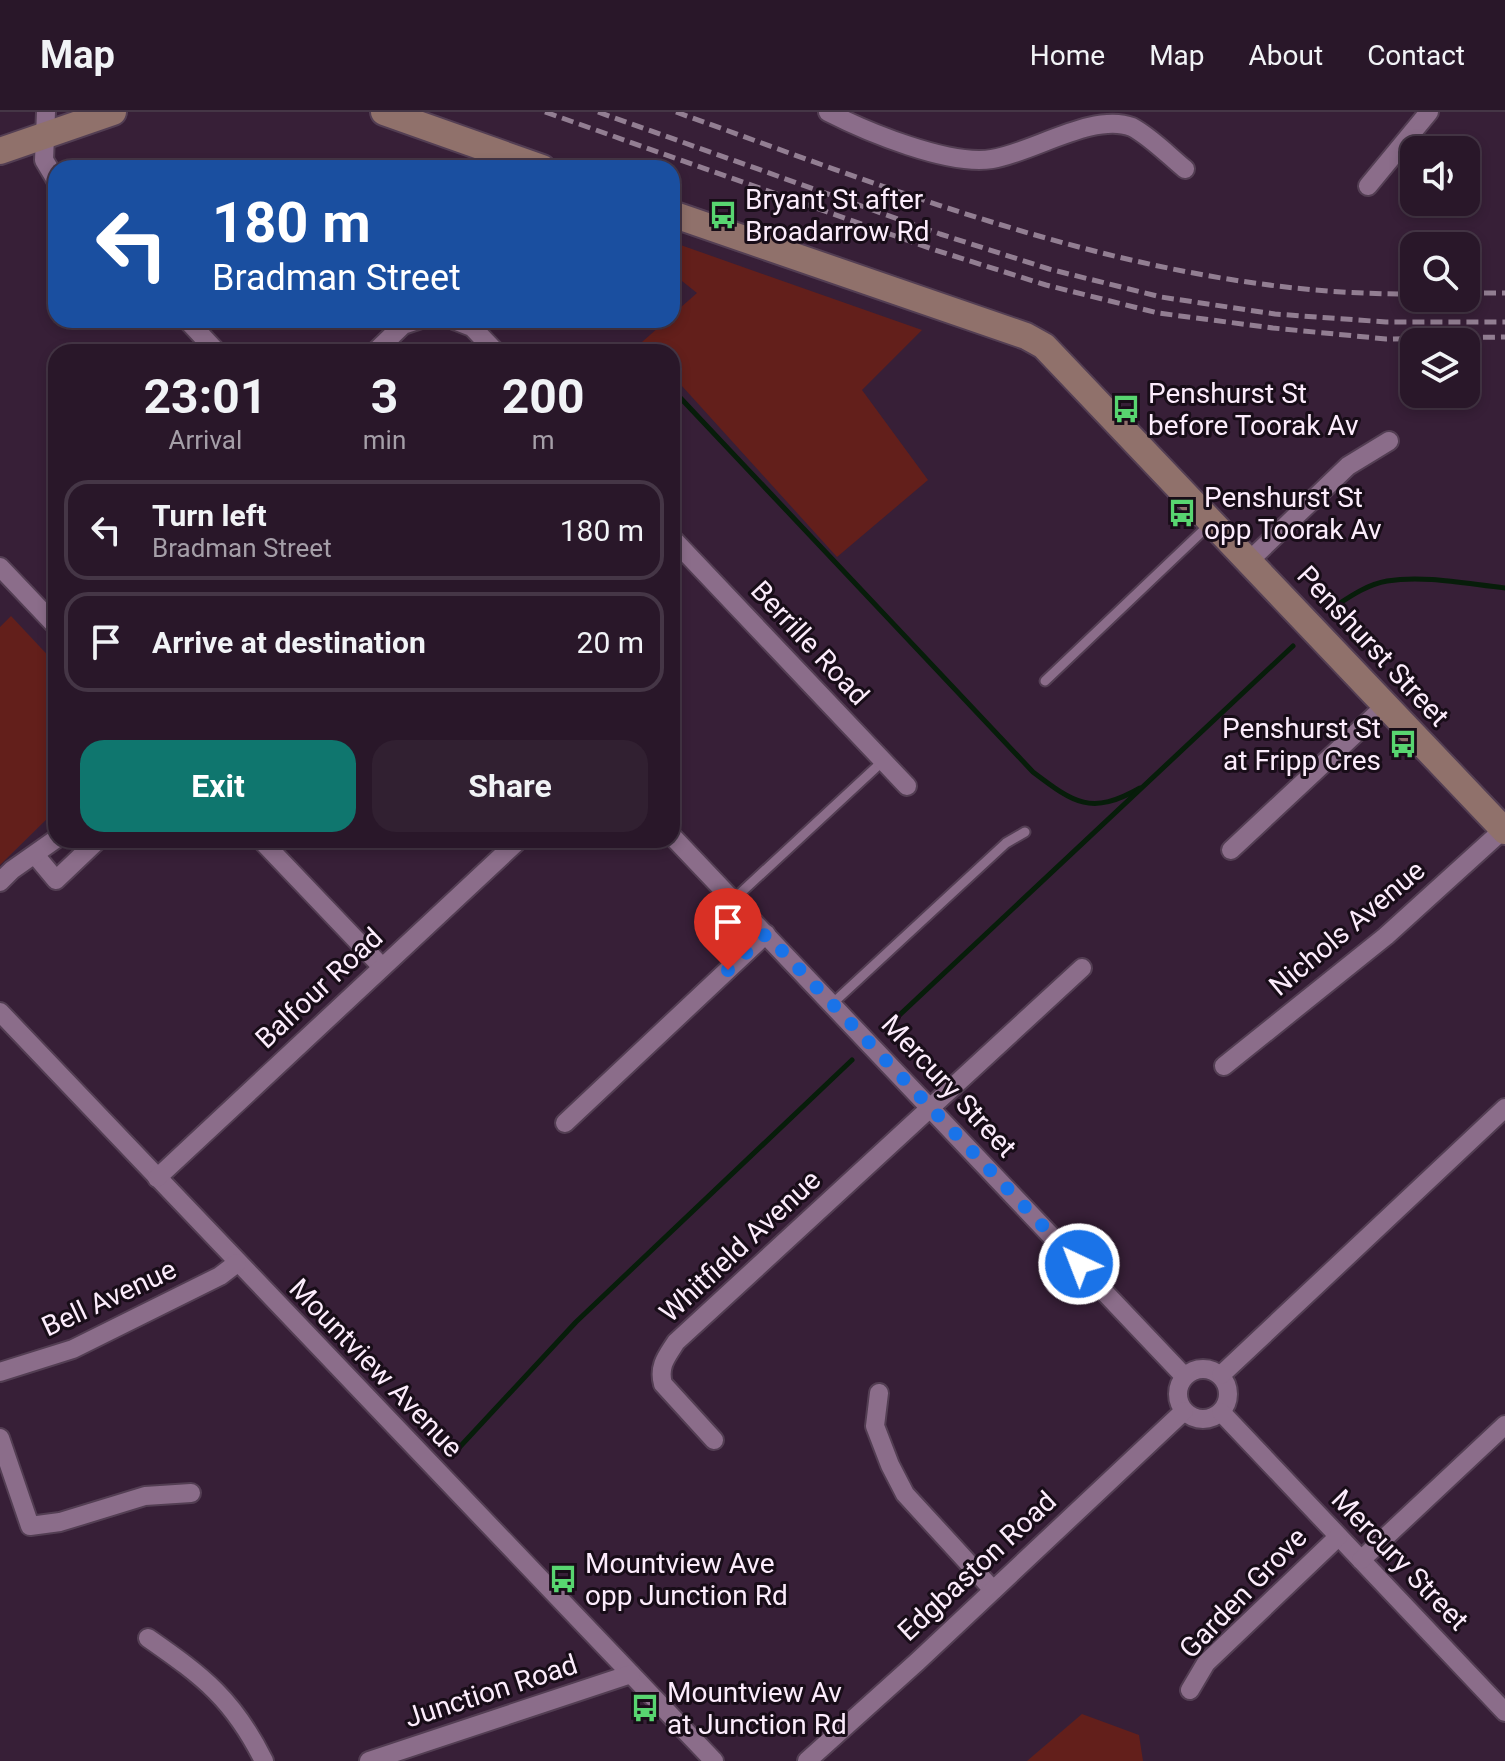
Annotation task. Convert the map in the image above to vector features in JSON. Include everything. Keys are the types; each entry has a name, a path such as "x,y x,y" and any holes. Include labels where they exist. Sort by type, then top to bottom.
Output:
{"street":[{"path":"0,151 46,124 113,112"},
{"path":"384,112 519,160"},
{"path":"828,112 855,126 956,160 992,159 1095,124 1116,121 1135,128 1185,169"},
{"path":"1368,186 1429,112"},
{"path":"46,124 44,160 48,167"},
{"name":"Penshurst Street","path":"680,217 1026,336 1044,346 1504,830"},
{"path":"194,328 210,344"},
{"path":"383,344 400,328"},
{"path":"473,328 488,344"},
{"path":"1249,561 1348,466 1389,441"},
{"name":"Berrille Road","path":"680,546 907,786"},
{"path":"0,567 48,618"},
{"path":"1231,850 1385,706"},
{"name":"Nichols Avenue","path":"1224,1066 1386,936 1504,830"},
{"name":"Mercury Street","path":"680,844 1184,1376"},
{"path":"0,882 48,846"},
{"path":"36,856 56,880 90,848"},
{"path":"269,848 382,967"},
{"name":"Balfour Road","path":"157,1178 510,848"},
{"path":"565,1123 766,934"},
{"name":"Whitfield Avenue","path":"714,1440 663,1384 660,1373 663,1362 676,1342 1082,968"},
{"name":"Mountview Avenue","path":"0,1012 714,1761"},
{"path":"1221,1375 1505,1108"},
{"name":"Bell Avenue","path":"0,1372 73,1349 97,1338 220,1276 237,1263"},
{"path":"1207,1368 1221,1375 1229,1389 1226,1405 1221,1412 1214,1417 1198,1419 1184,1411 1178,1390 1184,1376 1207,1368"},
{"path":"879,1393 875,1426 905,1494 993,1590"},
{"name":"Edgbaston Road","path":"807,1761 1184,1411"},
{"name":"Mercury Street","path":"1221,1412 1505,1712"},
{"path":"1361,1560 1505,1425"},
{"path":"0,1438 30,1526 60,1522 145,1496 191,1493"},
{"name":"Garden Grove","path":"1190,1690 1206,1663 1338,1537"},
{"path":"148,1638 183,1662 226,1699 246,1725 264,1761"},
{"name":"Junction Road","path":"369,1761 631,1674"}],"lane":[{"path":"1045,681 1212,523"},
{"path":"734,899 883,761"},
{"path":"833,1003 1006,843 1025,832"}],"shaded area":[{"path":"680,245 922,330 862,390 928,480 837,557 680,384 680,344 642,342 658,328 680,328 680,308 697,293 680,279"},
{"path":"11,616 48,655 48,818 0,865 0,627"},
{"path":"1082,1714 1139,1735 1143,1761 1027,1761"}],"waterway":[{"path":"680,397 1033,772 1060,792 1084,802 1108,802 1140,788"},
{"path":"1337,605 1374,585 1401,579 1505,588"},
{"path":"891,1023 1293,646"},
{"path":"456,1451 576,1322 852,1060"}],"railway":[{"path":"545,112 935,250 1046,285 1158,313 1386,339 1505,337"},
{"path":"598,112 940,234 1049,269 1161,297 1275,314 1386,322 1505,322"},
{"path":"676,112 946,207 1038,236 1130,260 1224,278 1318,290 1400,293"},
{"path":"1480,293 1505,293"}],"place":[{"name":"Bryant St after Broadarrow Rd","path":"723,215"},
{"name":"Penshurst St before Toorak Av","path":"1126,409"},
{"name":"Penshurst St opp Toorak Av","path":"1182,513"},
{"name":"Penshurst St at Fripp Cres","path":"1403,744"},
{"name":"Mountview Ave opp Junction Rd","path":"563,1579"},
{"name":"Mountview Av at Junction Rd","path":"645,1708"}],"route":[{"path":"728,970 766,934 1079,1264"}]}
